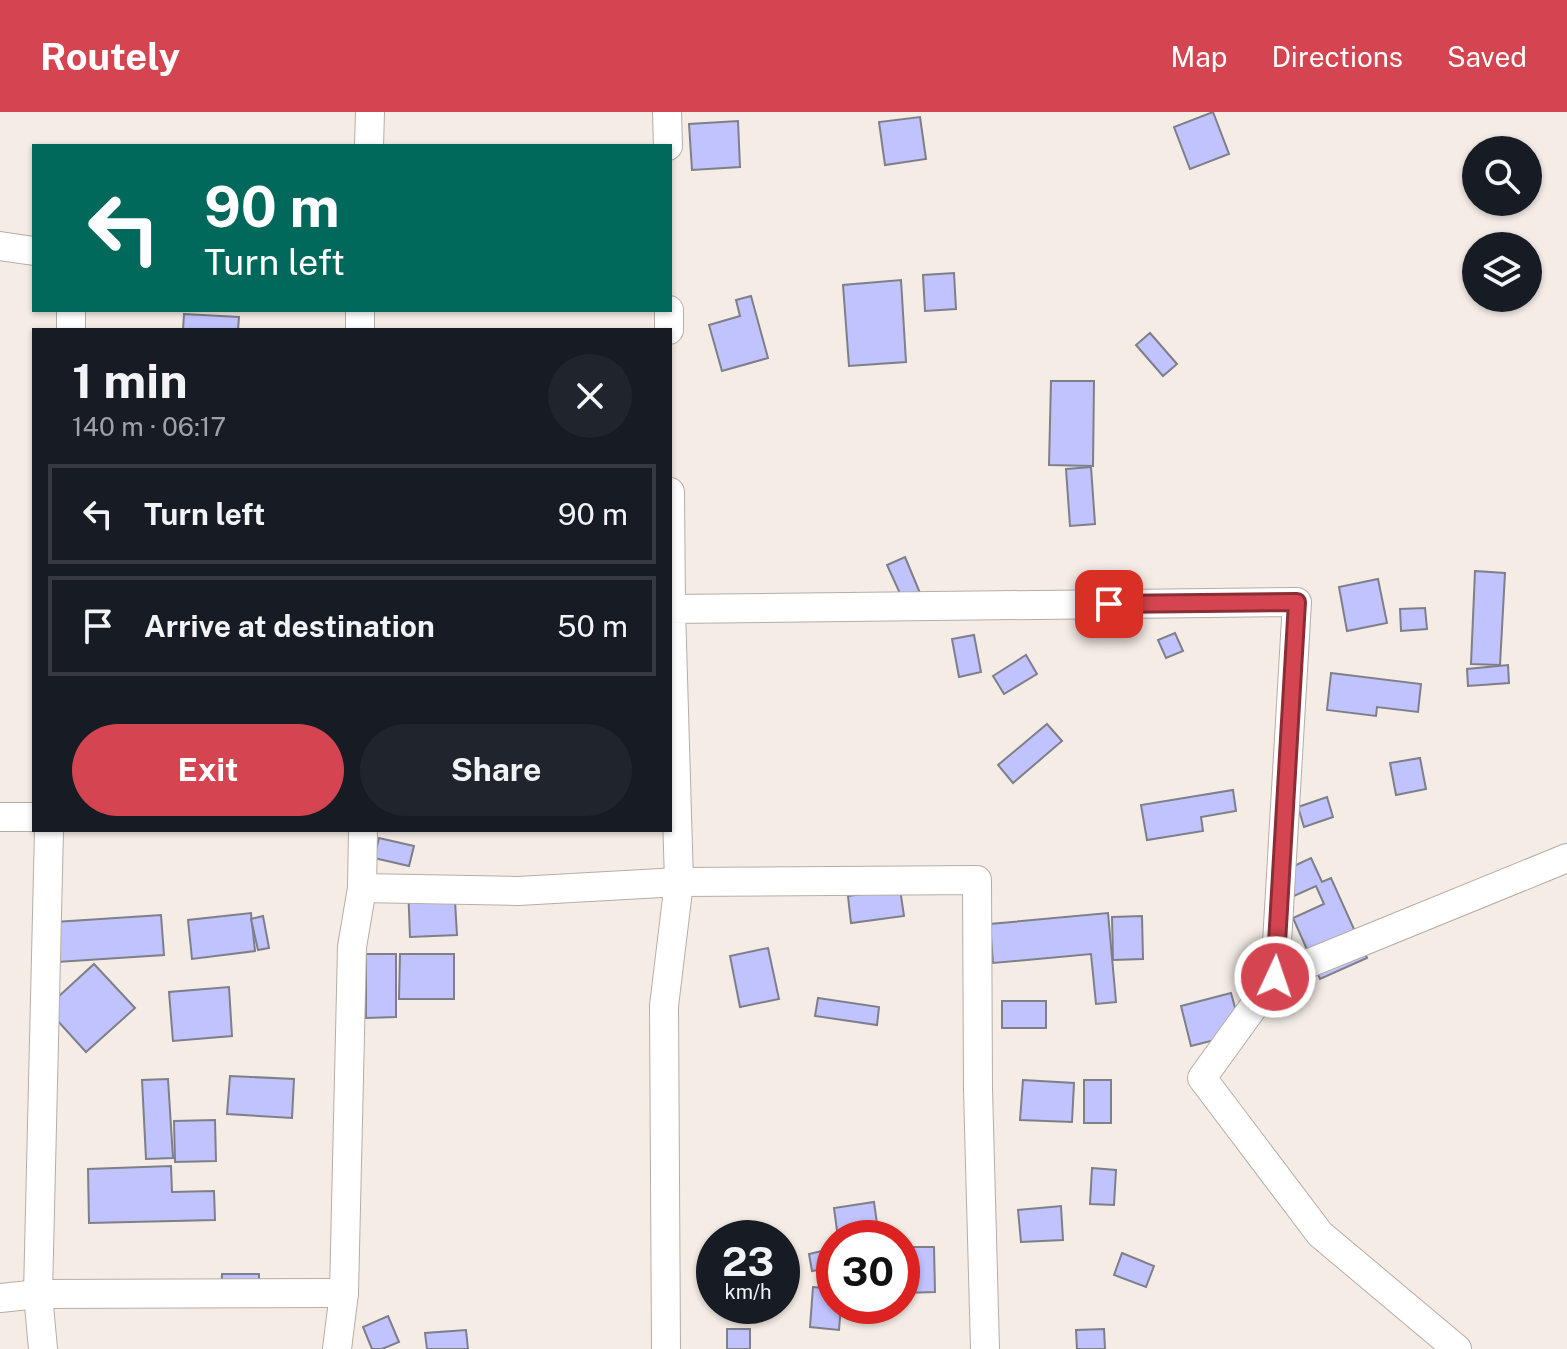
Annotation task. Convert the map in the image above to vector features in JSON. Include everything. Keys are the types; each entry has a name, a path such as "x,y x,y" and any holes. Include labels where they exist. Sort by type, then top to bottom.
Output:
{"street":[{"path":"369,144 370,112"},
{"path":"667,112 668,144"},
{"path":"0,246 32,251"},
{"path":"672,609 1297,602 1275,977"},
{"path":"666,1349 664,1006 679,882 672,643"},
{"path":"0,817 32,817"},
{"path":"43,1349 38,1294 49,832"},
{"path":"337,1349 344,1293 352,947 362,888 363,832"},
{"path":"1457,1349 1320,1234 1202,1078 1275,977 1567,858"},
{"path":"362,888 518,891 679,882 977,880 978,1089 985,1349"},
{"path":"0,1298 38,1294 344,1293"}],"building":[{"path":"1213,112 1229,154 1190,169 1174,127"},
{"path":"920,117 926,159 885,165 879,122"},
{"path":"738,121 740,167 692,170 689,124"},
{"path":"954,273 956,309 925,311 923,275"},
{"path":"901,280 906,362 849,366 843,285"},
{"path":"751,296 768,358 722,371 709,325 740,316 736,300"},
{"path":"184,314 239,317 238,328 183,328"},
{"path":"1150,333 1177,364 1163,376 1136,345"},
{"path":"1051,381 1094,381 1093,466 1049,465"},
{"path":"1091,467 1095,524 1070,526 1066,469"},
{"path":"905,557 920,593 903,600 887,565"},
{"path":"1475,571 1505,573 1500,665 1471,664"},
{"path":"1378,579 1387,623 1347,631 1339,587"},
{"path":"1425,608 1427,629 1401,631 1400,609"},
{"path":"1175,633 1183,651 1166,658 1158,640"},
{"path":"974,635 981,672 959,677 952,639"},
{"path":"1026,655 1037,674 1004,694 993,676"},
{"path":"1508,665 1509,683 1468,686 1467,669"},
{"path":"1331,673 1421,684 1418,712 1377,707 1376,716 1327,710"},
{"path":"1047,724 1062,741 1013,783 998,765"},
{"path":"1420,758 1426,789 1396,795 1390,763"},
{"path":"1233,790 1236,811 1201,817 1203,831 1147,840 1141,805"},
{"path":"1327,797 1333,817 1304,827 1298,807"},
{"path":"379,838 414,846 409,866 374,858"},
{"path":"1311,858 1322,882 1331,878 1367,958 1320,979 1293,918 1324,904 1316,886 1294,896 1283,871"},
{"path":"454,884 457,935 410,937 408,886"},
{"path":"900,889 904,916 851,923 848,896"},
{"path":"251,913 255,951 192,959 188,920"},
{"path":"1108,913 1116,1002 1096,1004 1091,954 993,963 990,924"},
{"path":"161,915 164,955 42,963 40,923"},
{"path":"263,916 269,948 258,950 251,919"},
{"path":"1142,916 1143,959 1113,960 1112,917"},
{"path":"768,948 779,999 740,1007 730,956"},
{"path":"366,954 396,954 396,1017 366,1018"},
{"path":"400,954 454,954 454,999 399,999"},
{"path":"94,964 135,1008 86,1052 46,1008"},
{"path":"229,987 232,1036 173,1041 169,992"},
{"path":"1231,993 1242,1033 1191,1046 1181,1006"},
{"path":"818,998 879,1007 877,1025 815,1016"},
{"path":"1002,1001 1046,1001 1046,1028 1002,1028"},
{"path":"230,1076 294,1079 292,1118 227,1114"},
{"path":"168,1079 173,1158 146,1159 142,1080"},
{"path":"1023,1080 1074,1083 1072,1122 1020,1120"},
{"path":"1084,1080 1111,1080 1111,1123 1084,1123"},
{"path":"215,1120 216,1161 175,1162 174,1121"},
{"path":"171,1166 172,1192 214,1191 215,1220 89,1223 88,1169"},
{"path":"1092,1168 1116,1170 1114,1205 1090,1204"},
{"path":"874,1202 876,1220 836,1220 834,1208"},
{"path":"1061,1206 1063,1240 1021,1242 1018,1210"},
{"path":"920,1247 934,1247 935,1292 920,1292"},
{"path":"816,1252 816,1270 812,1271 809,1254"},
{"path":"1122,1253 1154,1266 1146,1287 1114,1275"},
{"path":"222,1274 259,1274 259,1303 221,1303"},
{"path":"813,1287 816,1287 816,1324 840,1324 839,1330 810,1327"},
{"path":"388,1316 399,1342 382,1349 372,1349 363,1327"},
{"path":"727,1329 750,1329 750,1349 727,1349"},
{"path":"1104,1329 1105,1349 1077,1349 1076,1330"},
{"path":"466,1330 468,1349 427,1349 425,1333"}],"route":[{"path":"1109,604 1297,602 1275,977"}]}
